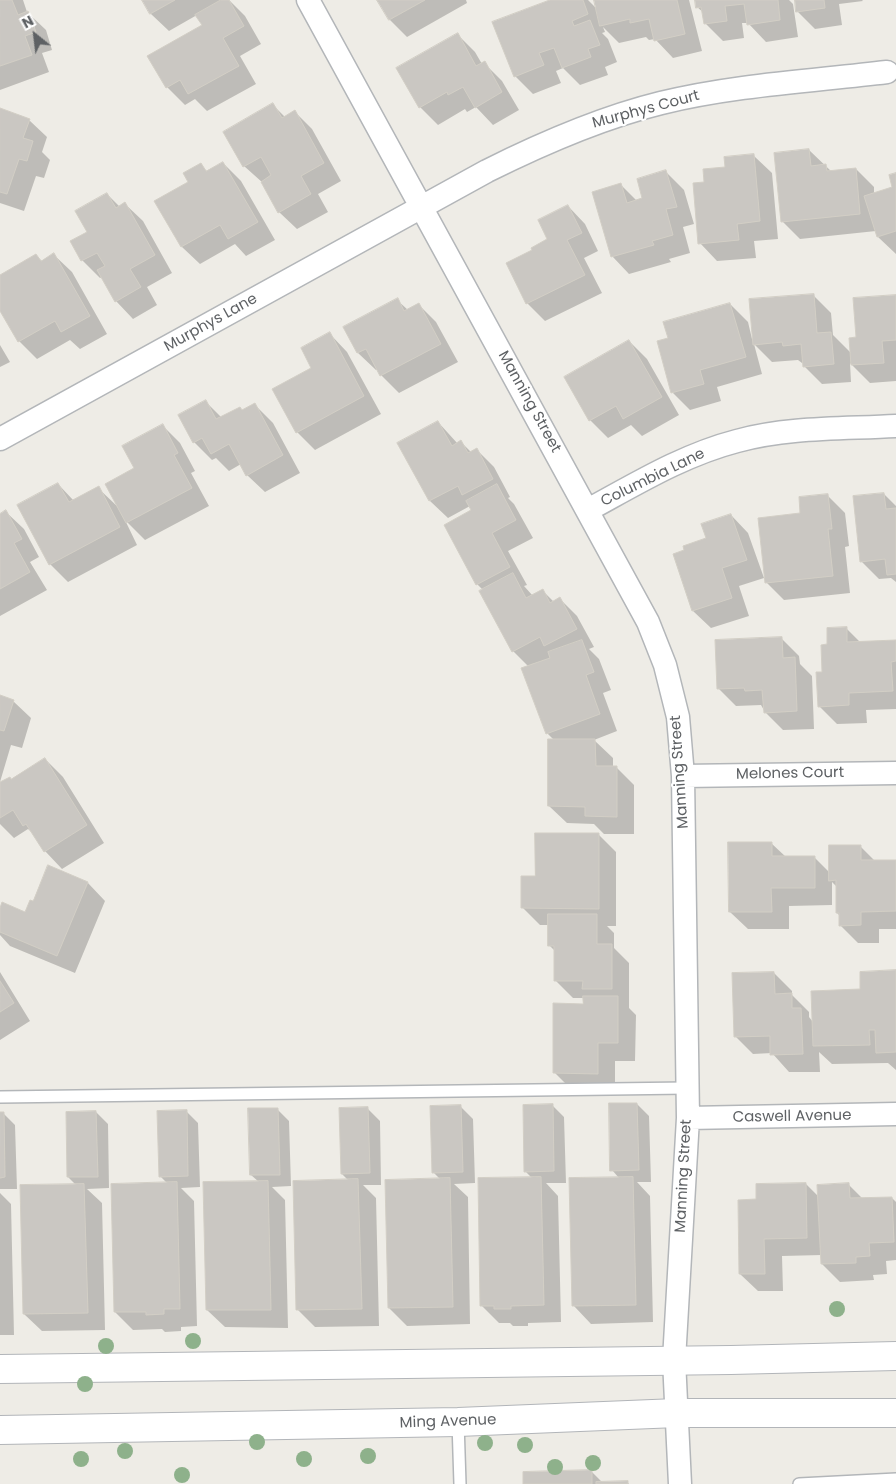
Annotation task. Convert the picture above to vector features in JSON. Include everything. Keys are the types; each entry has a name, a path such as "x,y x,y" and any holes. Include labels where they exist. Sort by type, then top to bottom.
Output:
{"main road":[{"path":"0,1369 896,1356"},
{"name":"Ming Avenue","path":"0,1430 458,1422 677,1413 896,1413"}],"street":[{"name":"Manning Street","path":"308,0 588,510 648,622 665,665 678,717 683,776 688,1118 674,1360 680,1484"},
{"name":"Murphys Court","path":"422,207 487,170 543,143 602,120 661,103 722,91 888,72"},
{"name":"Murphys Lane","path":"0,439 422,207"},
{"name":"Columbia Lane","path":"588,510 688,458 737,441 787,431 896,426"},
{"name":"Melones Court","path":"683,776 896,773"},
{"name":"Caswell Avenue","path":"688,1118 896,1114"}],"lane":[{"path":"0,1097 687,1088"},
{"path":"458,1422 460,1484"},
{"path":"799,1484 896,1479"}],"building":[{"path":"0,0 12,0 18,15 28,11 36,32 25,36 32,55 0,66"},
{"path":"142,0 175,0 150,14"},
{"path":"221,0 229,0 244,26 223,38 239,66 188,94 180,80 166,88 147,56 202,25 195,15"},
{"path":"377,0 425,0 389,20"},
{"path":"550,0 583,0 588,14 572,21 574,26 590,20 600,45 588,49 591,57 562,68 554,48 539,53 544,65 514,77 492,22"},
{"path":"594,0 677,0 685,34 654,41 649,19 630,23 630,19 600,26"},
{"path":"695,0 778,0 780,20 747,25 744,4 725,6 727,21 704,24 701,7 696,8"},
{"path":"795,0 824,0 825,8 796,12"},
{"path":"458,33 476,66 485,61 502,92 475,108 463,87 448,95 447,92 419,108 396,68"},
{"path":"273,103 282,118 295,110 324,163 301,176 311,194 278,213 261,182 271,175 261,157 243,167 223,132"},
{"path":"0,108 30,119 23,138 33,141 27,161 19,159 7,194 0,192"},
{"path":"809,149 811,166 826,164 827,171 856,168 860,214 781,222 774,153"},
{"path":"754,154 760,221 737,224 739,240 698,244 693,183 704,182 703,169 725,167 724,157"},
{"path":"223,162 258,222 228,239 220,225 181,247 154,201 188,182 183,173 201,163 206,171"},
{"path":"666,170 677,207 666,209 673,235 652,241 654,245 611,257 592,192 621,183 627,203 642,198 637,179"},
{"path":"896,173 896,231 877,237 864,196 892,187 889,175"},
{"path":"107,193 116,208 125,202 155,255 130,269 141,287 115,302 97,270 105,266 97,253 81,261 70,241 87,232 75,211"},
{"path":"568,205 582,233 567,240 585,275 526,304 506,263 532,250 531,248 547,239 538,220"},
{"path":"54,253 90,316 61,332 55,321 18,342 0,311 0,275 36,254 41,261"},
{"path":"814,294 817,333 831,332 834,364 803,367 801,344 783,346 782,342 753,345 749,299"},
{"path":"896,295 896,340 882,341 884,363 851,365 849,338 856,337 853,298"},
{"path":"398,298 404,311 419,303 441,344 380,376 366,349 357,353 343,327"},
{"path":"730,303 746,357 700,370 704,384 671,393 657,341 668,338 663,322"},
{"path":"330,332 364,396 296,433 272,389 311,368 301,348"},
{"path":"629,340 662,397 623,419 616,406 589,421 564,377"},
{"path":"206,400 216,419 240,407 242,410 255,403 283,455 246,476 229,444 211,454 202,438 193,443 178,415"},
{"path":"438,421 452,446 461,440 468,453 477,448 493,479 462,495 458,486 429,501 397,443"},
{"path":"163,424 178,453 174,455 192,488 126,523 105,484 134,468 122,446"},
{"path":"58,483 69,502 99,486 120,527 49,565 17,505"},
{"path":"497,484 516,520 492,533 510,567 476,585 444,525 471,510 466,501"},
{"path":"884,493 886,509 896,508 896,574 887,575 885,559 860,562 853,496"},
{"path":"828,494 832,529 828,529 833,576 765,583 758,518 800,513 799,497"},
{"path":"6,510 22,539 14,543 30,572 0,589 0,514"},
{"path":"731,514 747,560 722,568 732,598 692,611 673,554 684,550 683,546 706,538 701,524"},
{"path":"513,573 526,598 543,589 550,603 560,597 577,629 544,646 540,637 512,652 479,591"},
{"path":"847,627 847,642 896,640 896,661 891,662 893,691 849,693 849,705 818,707 816,672 822,672 821,645 827,644 827,628"},
{"path":"782,637 783,658 795,657 797,711 764,713 762,690 745,691 744,688 717,689 715,640"},
{"path":"582,640 594,672 586,675 600,714 546,734 521,668 550,658 548,652"},
{"path":"0,695 14,700 4,731 0,730"},
{"path":"548,739 595,739 596,766 617,766 617,817 585,816 585,807 548,806"},
{"path":"45,758 87,825 44,852 26,824 23,826 13,810 0,818 0,782 10,777 11,779"},
{"path":"535,833 599,833 599,909 521,908 521,876 535,876"},
{"path":"728,842 772,842 772,856 815,856 815,888 771,888 772,912 729,912"},
{"path":"829,845 861,845 861,860 896,860 896,911 861,912 861,925 839,926 839,913 836,913 836,880 829,881"},
{"path":"48,865 88,882 57,956 0,932 0,908 2,902 25,912 30,900 33,901"},
{"path":"548,914 597,914 597,944 612,944 612,989 582,989 583,981 554,981 554,946 548,946"},
{"path":"896,970 896,1052 876,1053 875,1030 869,1030 870,1045 813,1046 811,991 860,989 860,972"},
{"path":"774,972 775,994 792,993 792,1008 801,1008 803,1054 770,1055 770,1036 734,1037 732,973"},
{"path":"0,981 14,1003 0,1012"},
{"path":"583,996 618,996 618,1043 598,1043 598,1074 553,1073 553,1003 583,1004"},
{"path":"609,1103 637,1103 639,1170 610,1171"},
{"path":"553,1104 554,1171 524,1172 523,1105"},
{"path":"461,1105 463,1172 432,1173 430,1106"},
{"path":"368,1107 370,1173 341,1174 339,1108"},
{"path":"248,1108 278,1108 280,1175 250,1175"},
{"path":"187,1110 188,1176 159,1177 157,1111"},
{"path":"96,1111 98,1177 67,1177 66,1112"},
{"path":"0,1112 4,1112 5,1177 0,1178"},
{"path":"541,1177 544,1305 511,1306 511,1309 494,1309 494,1306 480,1306 478,1178"},
{"path":"633,1177 636,1305 572,1306 569,1178"},
{"path":"450,1178 453,1307 388,1308 385,1180"},
{"path":"358,1179 362,1309 296,1310 293,1181"},
{"path":"268,1181 271,1310 206,1310 203,1182"},
{"path":"177,1182 180,1309 164,1309 164,1314 146,1315 146,1312 114,1312 111,1184"},
{"path":"806,1183 807,1238 764,1239 765,1274 739,1274 738,1200 756,1199 756,1184"},
{"path":"849,1183 850,1198 892,1197 894,1242 869,1243 870,1256 856,1257 856,1263 821,1264 817,1185"},
{"path":"84,1184 88,1313 23,1314 20,1185"},
{"path":"592,1470 592,1484 523,1484 523,1472"},
{"path":"628,1481 628,1484 596,1484 596,1482"}]}
